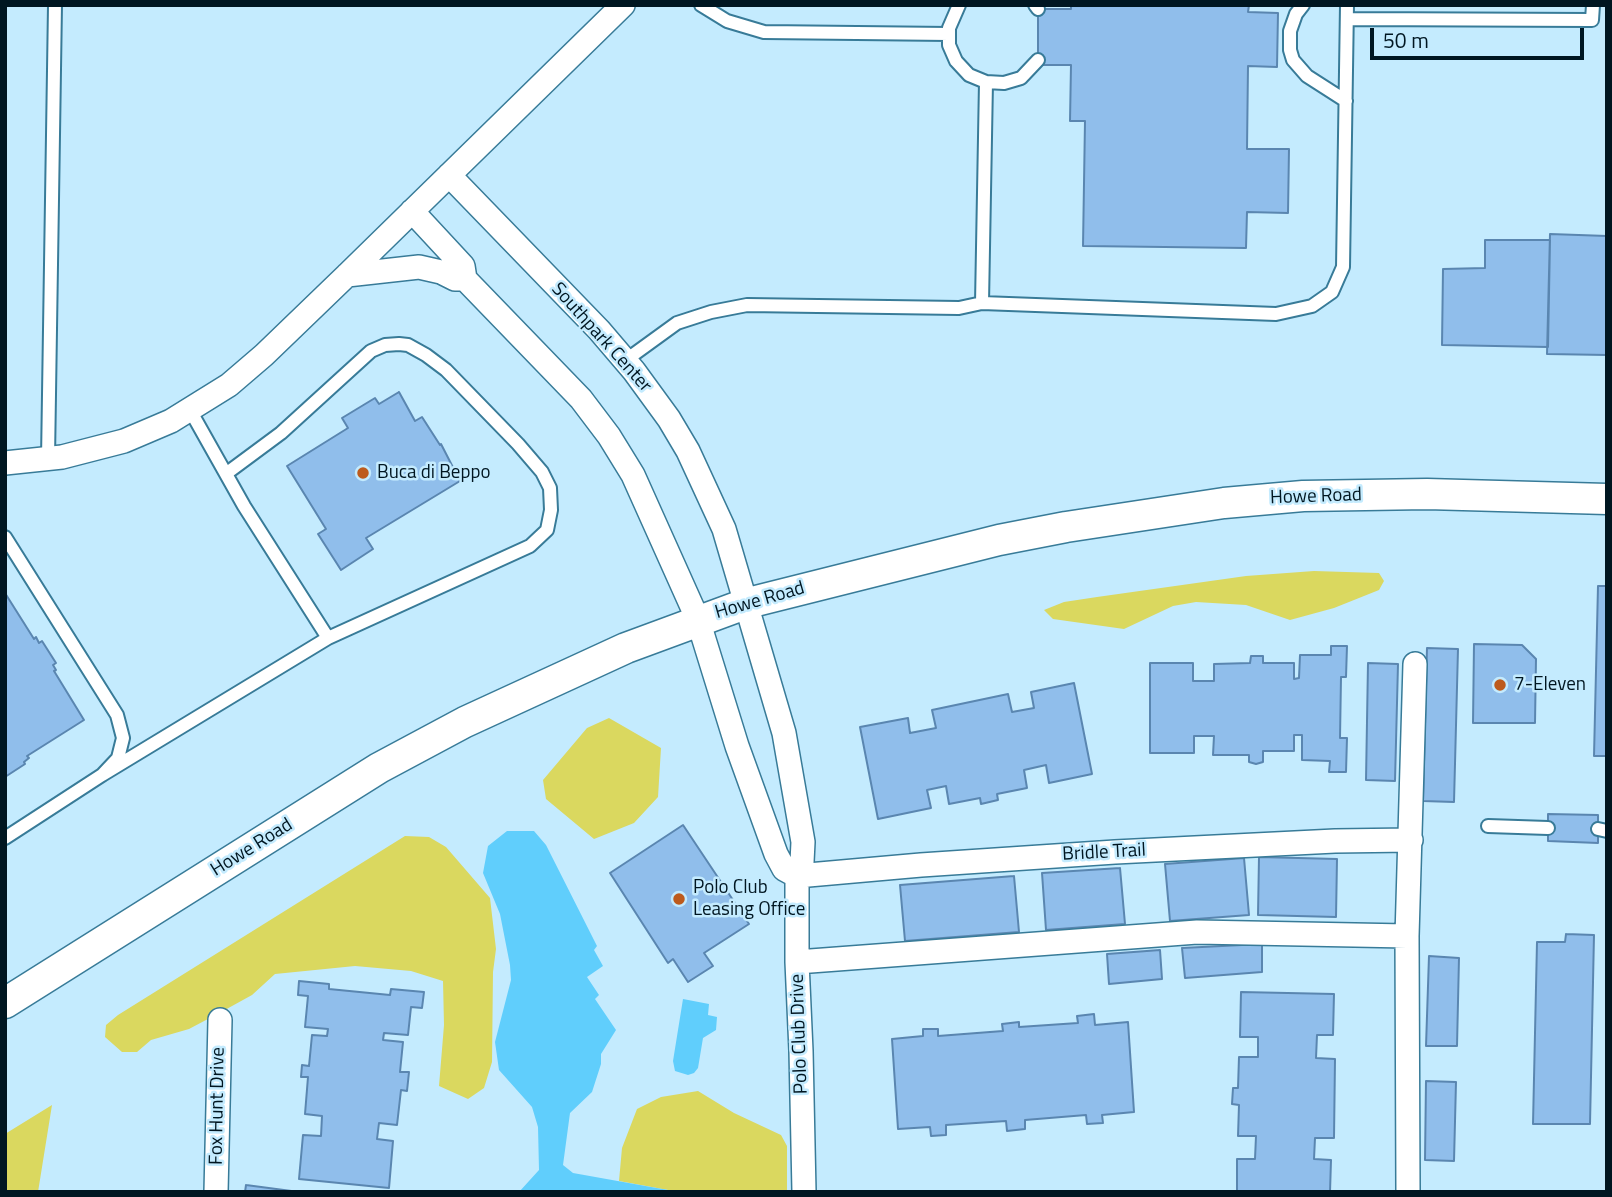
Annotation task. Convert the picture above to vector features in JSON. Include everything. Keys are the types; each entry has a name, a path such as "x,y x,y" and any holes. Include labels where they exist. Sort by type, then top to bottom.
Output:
{"street":[{"path":"5,463 48,459 124,441 171,421 246,371 623,5"},
{"name":"Southpark Center","path":"449,175 626,360 664,411 724,528 748,603"},
{"path":"412,212 463,266 465,279 560,376 609,436 633,475 698,620 762,817 784,869 797,876"},
{"path":"347,275 419,267 433,269 455,279 465,279"},
{"name":"Howe Road","path":"5,1003 379,768 465,722 626,648 748,603 999,540 1090,522 1224,503 1303,496 1426,494 1607,499"},
{"name":"Polo Club Drive","path":"748,603 784,733 803,842 802,862 797,876 797,962 804,1192"},
{"path":"1408,1192 1407,936 1415,664"},
{"name":"Bridle Trail","path":"797,876 922,864 1115,852 1411,840"},
{"path":"797,962 1197,932 1407,936"},
{"name":"Fox Hunt Drive","path":"216,1192 219,1020"}],"lane":[{"path":"48,459 55,5"},
{"path":"701,5 727,21 764,32 948,34"},
{"path":"959,5 951,20 948,34 952,53 969,75 995,84 1013,81 1028,72 1038,60"},
{"path":"1303,5 1296,14 1290,31 1293,60 1307,76 1346,101"},
{"path":"626,360 677,323 738,306 959,308 982,303 1276,314 1312,306 1332,292 1343,267 1347,12 1592,20 1593,5"},
{"path":"982,303 986,82"},
{"path":"5,838 102,775 328,638 537,542 547,530 551,510 550,488 542,472 518,444 446,370 408,345 392,344 371,351 281,433 227,473"},
{"path":"190,410 244,506 328,638"},
{"path":"5,537 117,715 123,738 122,748 114,764 102,775"},
{"path":"1488,825 1548,828"}],"shaded area":[{"path":"1314,571 1379,573 1384,581 1379,590 1334,608 1290,620 1246,605 1196,602 1173,606 1124,629 1053,619 1044,610 1064,602 1097,597 1246,576"},
{"path":"609,718 661,748 658,797 634,823 594,839 546,799 543,780 587,728"},
{"path":"405,836 429,837 446,847 490,898 496,949 493,972 492,1062 484,1088 468,1099 439,1086 444,1025 443,981 411,971 355,966 275,974 252,995 189,1029 151,1040 137,1052 122,1052 105,1037 106,1025 118,1015"},
{"path":"698,1091 734,1113 781,1135 787,1146 787,1192 679,1192 619,1181 622,1148 637,1109 661,1097"},
{"path":"52,1105 38,1192 5,1192 5,1134"}],"water":[{"path":"507,831 534,831 546,845 597,946 594,950 603,966 587,977 599,995 595,999 616,1030 601,1054 601,1064 592,1092 570,1113 563,1165 573,1173 679,1192 519,1192 539,1170 538,1127 532,1107 499,1070 495,1042 511,980 510,965 500,914 483,873 488,846"},
{"path":"683,999 709,1004 708,1015 717,1017 716,1030 703,1038 698,1068 688,1075 675,1071 673,1061"}],"building":[{"path":"1071,5 1249,5 1248,12 1278,13 1277,67 1248,66 1247,149 1289,149 1288,213 1247,212 1246,248 1083,246 1085,121 1070,121 1071,65 1038,65 1038,9 1071,9"},
{"path":"1550,234 1607,236 1607,355 1547,354"},
{"path":"1485,240 1550,240 1548,347 1442,345 1443,269 1485,268"},
{"path":"399,392 415,421 422,417 441,444 460,481 366,538 373,549 341,570 318,534 326,529 287,466 348,428 342,418 375,398 379,404"},
{"path":"1598,586 1607,586 1607,756 1594,756"},
{"path":"5,593 34,639 36,637 39,643 42,641 56,663 53,665 56,670 54,671 84,720 27,756 29,758 25,764 5,777"},
{"path":"1474,644 1522,645 1536,659 1535,723 1473,723"},
{"path":"1331,646 1347,646 1346,677 1341,677 1340,738 1347,738 1346,772 1329,772 1330,761 1302,760 1302,735 1294,735 1294,751 1263,751 1263,762 1256,764 1249,762 1249,755 1213,755 1214,736 1194,736 1194,753 1150,753 1150,663 1193,663 1193,681 1214,681 1214,664 1250,663 1251,656 1263,656 1263,663 1294,663 1294,679 1299,678 1300,655 1331,655"},
{"path":"1427,648 1458,649 1454,802 1423,801"},
{"path":"1368,663 1398,664 1395,781 1366,780"},
{"path":"1074,683 1092,774 1049,783 1046,765 1024,770 1027,788 997,794 998,800 981,804 980,798 949,804 946,786 927,790 931,808 878,819 860,727 908,718 910,733 936,728 932,710 1008,694 1012,712 1034,708 1031,692"},
{"path":"1548,814 1598,815 1598,843 1548,841"},
{"name":"Polo Club Leasing Office","path":"683,825 749,924 704,953 713,966 688,982 673,959 668,963 610,873"},
{"path":"1259,857 1337,859 1336,917 1258,915"},
{"path":"1244,858 1249,915 1170,921 1165,864"},
{"path":"1120,868 1125,924 1046,930 1042,873"},
{"path":"1014,876 1019,932 905,941 900,885"},
{"path":"1566,934 1594,935 1590,1124 1533,1124 1537,942 1565,942"},
{"path":"1262,944 1262,972 1185,978 1182,948"},
{"path":"1160,950 1162,979 1109,984 1107,954"},
{"path":"1429,956 1459,958 1457,1046 1426,1046"},
{"path":"299,981 329,984 329,989 390,995 391,989 424,992 422,1008 411,1007 408,1035 384,1033 383,1040 403,1042 400,1072 409,1072 407,1091 401,1090 397,1125 379,1123 377,1139 393,1141 389,1188 299,1179 303,1135 321,1136 322,1116 305,1114 308,1077 301,1077 302,1065 309,1066 312,1035 327,1036 328,1029 305,1027 308,996 298,995"},
{"path":"1241,992 1334,994 1333,1035 1317,1035 1316,1058 1335,1059 1334,1138 1315,1138 1314,1159 1331,1160 1330,1192 1237,1192 1237,1159 1255,1159 1256,1136 1238,1136 1239,1105 1232,1104 1233,1088 1238,1088 1239,1057 1258,1057 1258,1037 1240,1037"},
{"path":"1094,1014 1095,1025 1128,1022 1134,1112 1102,1115 1103,1123 1087,1124 1086,1115 1025,1120 1025,1129 1007,1131 1006,1121 946,1125 946,1135 931,1136 930,1127 898,1129 892,1039 923,1036 923,1029 938,1029 938,1036 1003,1031 1002,1024 1019,1022 1019,1027 1078,1023 1077,1016"},
{"path":"1426,1081 1456,1082 1454,1161 1425,1160"},
{"path":"246,1185 299,1192 245,1192"}],"place":[{"name":"Buca di Beppo","path":"363,473"},
{"name":"7-Eleven","path":"1500,685"},
{"name":"Polo Club Leasing Office","path":"679,899"}]}
